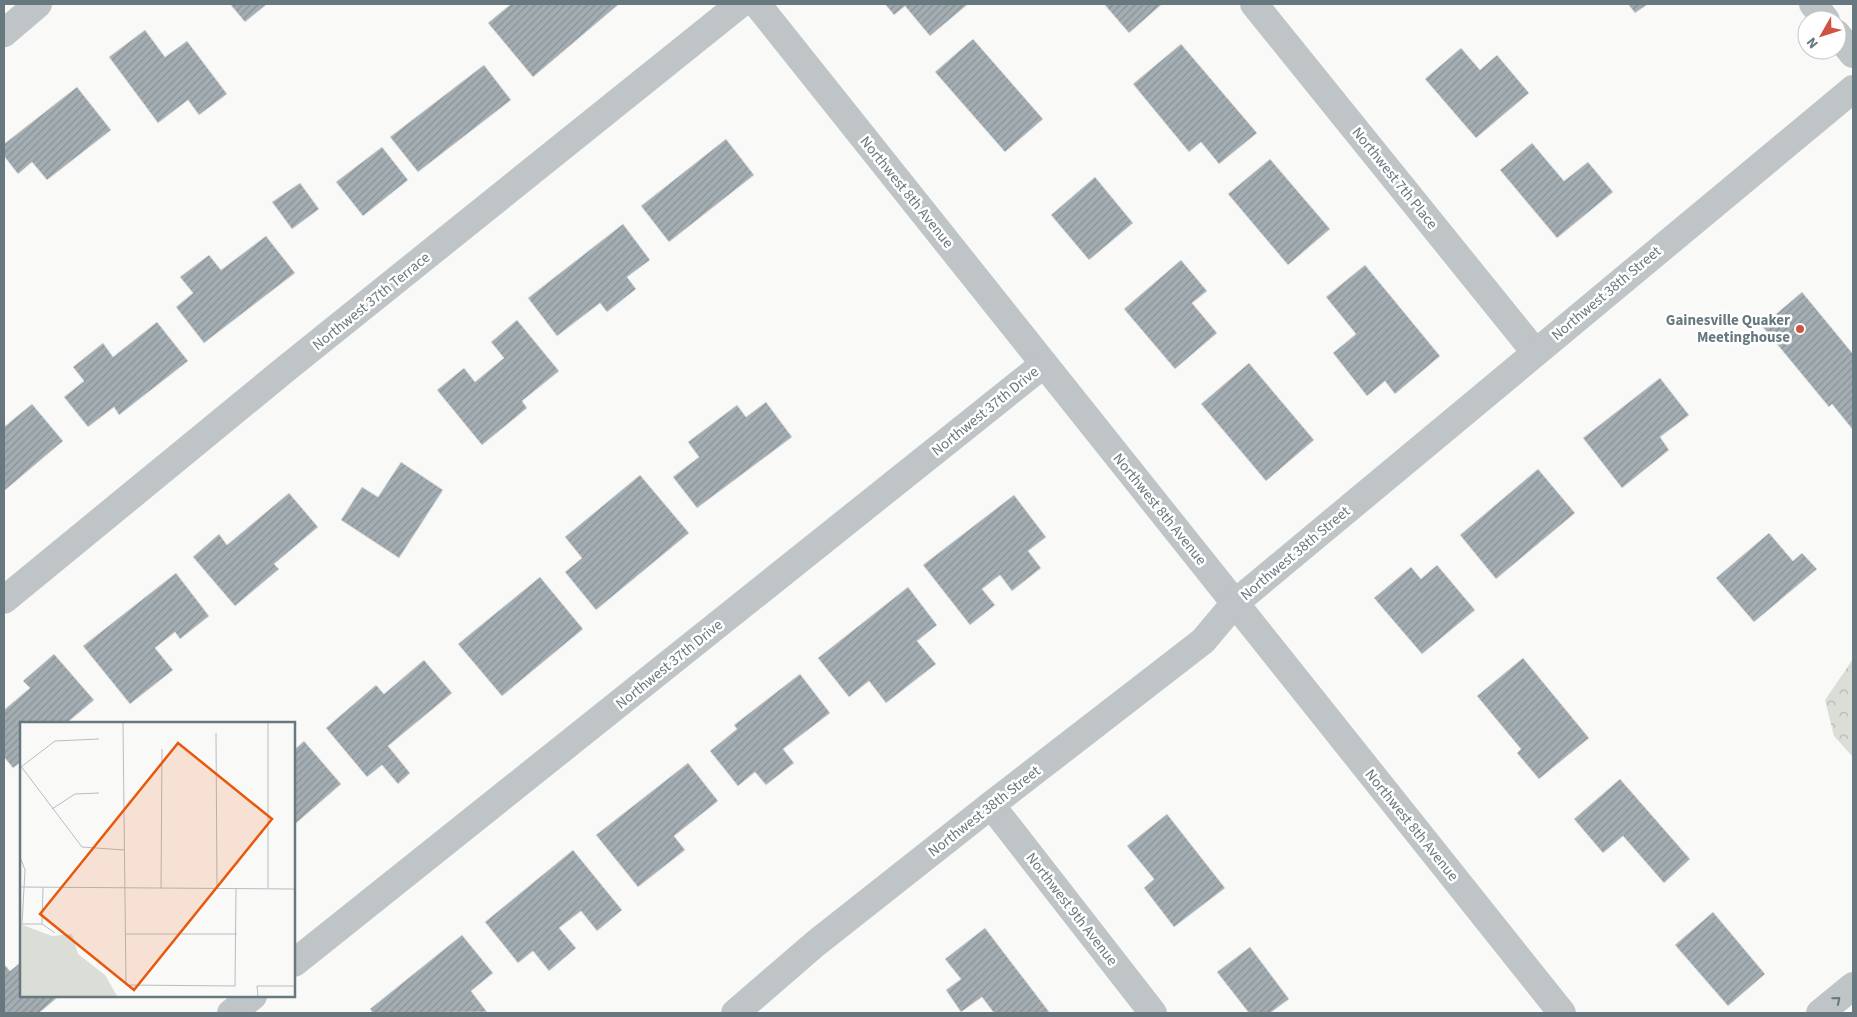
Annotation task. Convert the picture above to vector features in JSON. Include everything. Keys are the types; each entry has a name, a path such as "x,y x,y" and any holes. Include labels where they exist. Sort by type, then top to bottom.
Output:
{"street":[{"path":"4,33 38,4"},
{"name":"Northwest 37th Terrace","path":"4,600 288,367 740,4"},
{"name":"Northwest 8th Avenue","path":"757,4 1562,1013"},
{"name":"Northwest 7th Place","path":"1254,4 1535,352"},
{"name":"Northwest 38th Street","path":"735,1013 815,944 991,804 1203,641 1235,603 1853,89"},
{"name":"Northwest 37th Drive","path":"295,963 1044,364"},
{"name":"Northwest 9th Avenue","path":"991,804 1153,1013"},
{"path":"1820,1013 1853,986"},
{"path":"232,1013 252,997"}],"green space":[{"path":"1853,659 1853,757 1834,736 1825,700"}],"building":[{"path":"230,4 267,4 245,22"},
{"path":"511,4 619,4 533,77 488,23"},
{"path":"885,4 968,4 930,36 905,6 894,15"},
{"path":"1104,4 1162,4 1129,33"},
{"path":"1628,4 1648,4 1635,13"},
{"path":"145,30 165,57 187,41 227,94 199,115 188,100 158,123 109,57"},
{"path":"973,39 1043,119 1005,152 935,72"},
{"path":"1181,44 1257,133 1219,164 1201,142 1189,152 1133,84"},
{"path":"1461,48 1480,70 1497,55 1529,93 1476,138 1425,79"},
{"path":"484,65 511,100 418,172 390,137"},
{"path":"77,87 111,130 47,180 32,162 18,174 4,156 4,144"},
{"path":"726,139 754,175 669,242 641,206"},
{"path":"1532,143 1564,181 1588,162 1613,192 1557,238 1500,170"},
{"path":"382,147 408,180 363,216 336,182"},
{"path":"1270,159 1330,229 1288,265 1228,194"},
{"path":"1095,177 1133,223 1089,260 1051,215"},
{"path":"300,183 319,209 292,229 272,202"},
{"path":"623,224 650,260 627,277 636,289 607,312 600,303 557,336 528,298"},
{"path":"266,236 295,273 204,343 176,307 193,293 180,277 209,255 221,270"},
{"path":"1181,260 1207,291 1192,303 1217,333 1175,369 1124,309"},
{"path":"1365,265 1440,356 1395,394 1385,381 1367,396 1333,353 1356,334 1326,297"},
{"path":"1802,292 1853,354 1853,430 1832,404 1829,407 1762,326"},
{"path":"517,320 559,371 522,401 527,408 482,445 437,390 464,368 475,382 504,358 491,342"},
{"path":"157,322 188,361 119,415 114,407 88,427 64,397 84,381 73,367 103,343 113,357"},
{"path":"1249,363 1314,440 1266,481 1201,404"},
{"path":"1660,378 1689,415 1660,437 1669,450 1622,488 1583,438"},
{"path":"766,402 792,437 697,508 673,477 699,457 688,442 737,405 746,417"},
{"path":"32,404 63,441 4,491 4,427"},
{"path":"401,462 443,490 399,558 341,520 362,487 378,497"},
{"path":"1538,469 1575,513 1496,579 1460,535"},
{"path":"640,475 689,533 596,610 565,572 582,558 565,537"},
{"path":"289,493 318,527 274,564 279,569 235,606 193,557 219,534 227,545"},
{"path":"1014,495 1046,537 1028,551 1041,568 1012,591 1000,575 982,589 995,605 970,625 923,565"},
{"path":"1769,533 1793,561 1802,553 1817,569 1754,622 1716,578"},
{"path":"1437,565 1475,610 1422,654 1374,598 1411,567 1421,579"},
{"path":"176,573 209,616 180,639 175,632 155,648 173,670 130,704 83,646"},
{"path":"540,577 583,629 502,696 458,644"},
{"path":"908,587 937,625 917,641 936,664 886,703 869,681 849,697 818,658"},
{"path":"54,654 94,700 68,722 20,722 20,763 13,768 4,757 4,710 30,688 23,681"},
{"path":"1523,658 1589,738 1539,779 1517,753 1521,749 1477,696"},
{"path":"424,660 452,693 388,746 410,773 398,784 382,765 367,777 326,728 376,685 384,694"},
{"path":"800,674 830,713 783,749 794,763 766,785 755,772 738,786 710,751 737,729 734,725"},
{"path":"304,741 341,784 295,824 295,749"},
{"path":"688,763 718,801 674,836 685,850 638,887 596,835"},
{"path":"1620,779 1690,859 1664,883 1623,836 1603,853 1574,819"},
{"path":"1167,814 1225,888 1174,927 1144,888 1154,879 1127,846"},
{"path":"573,850 622,910 597,931 581,911 559,928 576,948 549,971 533,951 518,963 485,922"},
{"path":"1713,912 1765,974 1728,1006 1675,945"},
{"path":"985,928 1050,1013 994,1013 982,997 961,1012 946,990 961,979 945,959"},
{"path":"462,935 493,973 471,991 487,1012 373,1013 370,1009"},
{"path":"1250,947 1289,999 1270,1013 1249,1013 1217,972"},
{"path":"20,963 20,997 58,997 39,1013 4,1013 4,964 10,971"}],"place":[{"name":"Gainesville Quaker Meetinghouse","path":"1800,329"}]}
